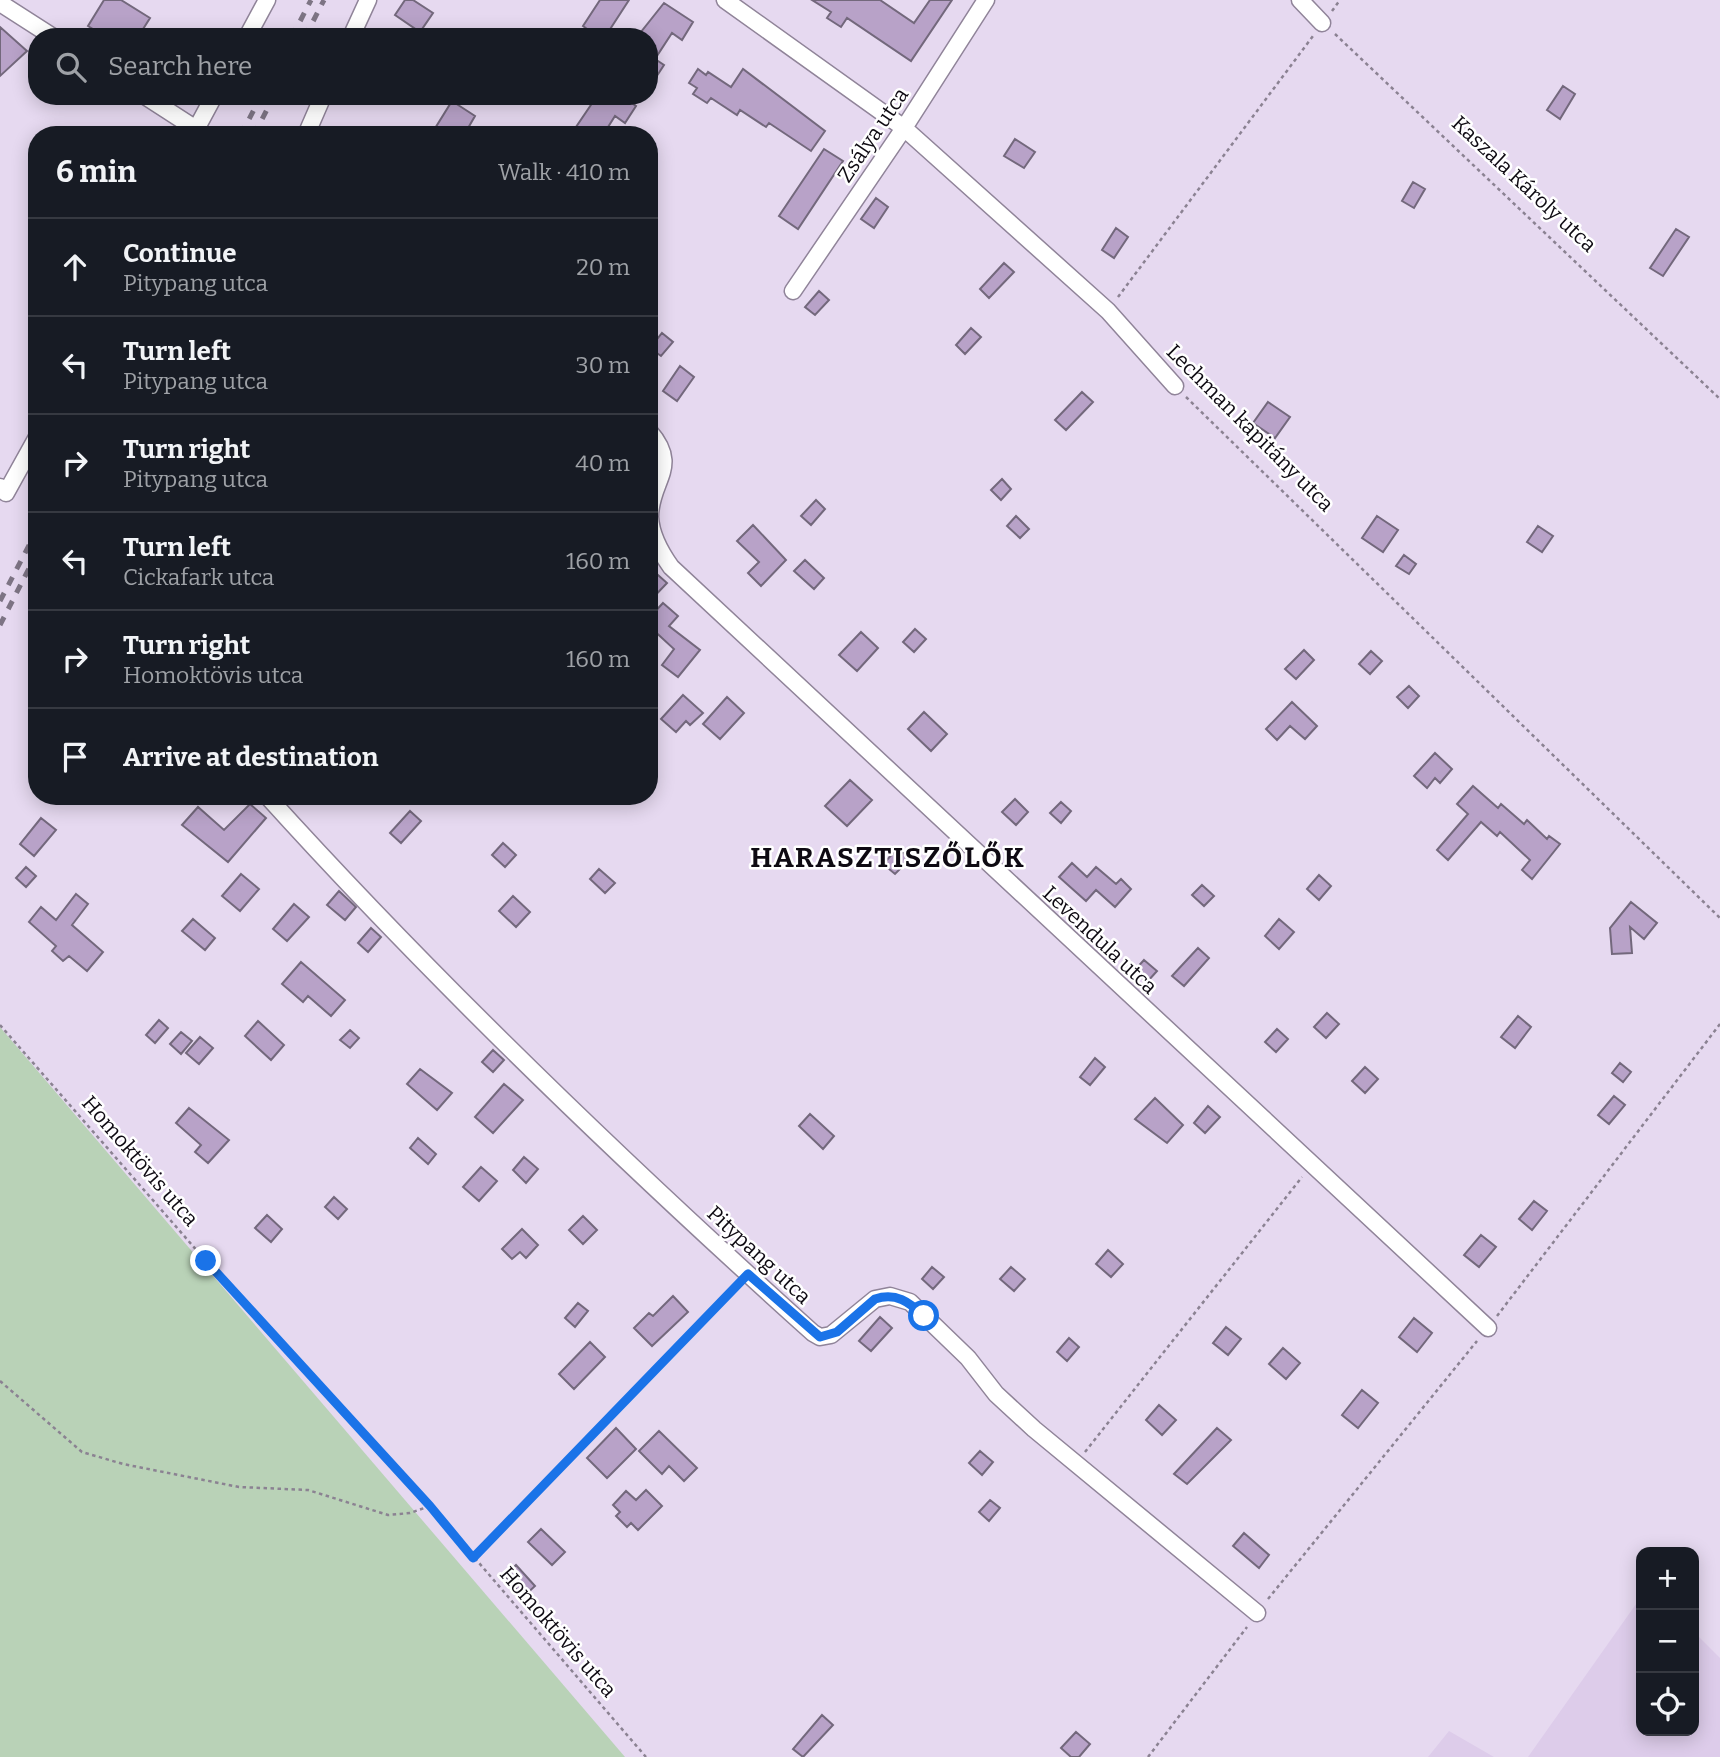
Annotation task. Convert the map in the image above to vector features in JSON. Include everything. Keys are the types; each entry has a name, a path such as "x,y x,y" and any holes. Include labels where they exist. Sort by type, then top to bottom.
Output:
{"street":[{"path":"252,28 267,0"},
{"path":"355,28 368,0"},
{"name":"Lechman kapitány utca","path":"725,0 904,128 1108,311 1175,386"},
{"name":"Zsálya utca","path":"793,291 904,128 986,0"},
{"path":"1300,0 1322,23"},
{"path":"0,3 39,28"},
{"path":"157,105 186,126"},
{"path":"197,126 209,105"},
{"path":"310,126 319,105"},
{"name":"Levendula utca","path":"658,444 664,452 665,467 658,489"},
{"path":"0,488 6,493 28,453"},
{"name":"Levendula utca","path":"658,546 671,567 1488,1328"},
{"name":"Pitypang utca","path":"275,805 335,872 541,1080 748,1274 820,1337 837,1332 875,1299 890,1296 910,1302 968,1358 996,1394 1034,1429 1257,1613"}],"path":[{"path":"1108,311 1322,23"},
{"name":"Kaszala Károly utca","path":"1322,23 1720,398"},
{"name":"Lechman kapitány utca","path":"1175,386 1720,918"},
{"name":"Homoktövis utca","path":"0,1025 206,1261 430,1506 646,1757"},
{"path":"1077,1462 1311,1166"},
{"path":"473,1558 748,1274"},
{"path":"0,1381 82,1451 123,1464 239,1487 308,1490 388,1515 410,1513 430,1506"},
{"path":"1148,1757 1257,1613"}],"shaded area":[{"path":"1636,1604 1636,1736 1699,1736 1699,1637 1720,1658 1720,1757 1528,1757"},
{"path":"1449,1731 1494,1757 1428,1757"}],"green space":[{"path":"0,1027 625,1757 0,1757"}],"building":[{"path":"104,0 121,0 150,18 144,28 88,26"},
{"path":"405,0 413,0 433,13 423,28 414,28 395,15"},
{"path":"600,0 629,0 611,28 583,26"},
{"path":"812,0 880,0 914,23 930,0 952,0 911,61 847,18 841,27 827,18 831,12"},
{"path":"664,3 693,22 682,40 672,33 658,54 658,28 644,28"},
{"path":"0,27 27,51 0,76"},
{"path":"658,61 664,65 658,74"},
{"path":"698,69 706,75 708,72 731,87 743,69 825,131 811,151 769,123 766,127 740,110 737,115 711,98 707,103 693,94 697,88 689,83"},
{"path":"1563,86 1575,94 1560,119 1547,110"},
{"path":"450,105 458,105 475,116 469,126 436,126"},
{"path":"591,105 636,106 625,123 615,116 609,126 577,126"},
{"path":"1015,139 1035,152 1024,168 1004,156"},
{"path":"824,149 843,161 798,229 779,216"},
{"path":"1413,182 1425,189 1414,208 1402,201"},
{"path":"876,198 888,207 874,228 861,219"},
{"path":"1116,228 1128,237 1114,258 1102,250"},
{"path":"1676,229 1689,237 1663,276 1650,268"},
{"path":"1004,263 1014,272 989,298 980,289"},
{"path":"819,291 829,300 815,315 805,307"},
{"path":"971,328 981,337 965,354 956,345"},
{"path":"662,333 673,342 661,356 658,354 658,338"},
{"path":"680,366 694,377 677,401 663,391"},
{"path":"1082,392 1093,402 1066,430 1055,420"},
{"path":"1268,402 1290,417 1275,438 1253,423"},
{"path":"1002,479 1011,489 1001,500 991,490"},
{"path":"816,500 825,509 811,525 801,516"},
{"path":"1016,516 1029,529 1020,538 1007,526"},
{"path":"1377,516 1398,530 1383,552 1362,538"},
{"path":"753,525 786,560 761,586 748,573 759,562 737,541"},
{"path":"1538,526 1553,536 1542,552 1527,542"},
{"path":"1404,555 1416,564 1409,574 1396,566"},
{"path":"805,560 824,578 814,589 794,571"},
{"path":"658,575 667,583 658,592"},
{"path":"663,603 678,616 669,626 700,650 678,677 662,665 674,649 658,634 658,608"},
{"path":"915,629 926,639 914,652 903,642"},
{"path":"861,632 878,648 857,671 839,655"},
{"path":"1304,650 1314,660 1296,679 1285,669"},
{"path":"1371,651 1382,661 1370,674 1359,664"},
{"path":"1409,686 1419,696 1408,708 1397,697"},
{"path":"683,695 703,713 690,725 686,721 676,732 661,719"},
{"path":"727,697 744,713 720,739 703,724"},
{"path":"1292,702 1317,726 1305,739 1290,726 1277,740 1266,729"},
{"path":"924,712 947,734 931,751 908,729"},
{"path":"1435,753 1452,769 1440,783 1435,778 1427,788 1414,776"},
{"path":"850,780 872,800 847,826 825,806"},
{"path":"1473,786 1498,808 1501,804 1524,824 1527,820 1547,839 1549,836 1560,844 1532,879 1522,870 1530,860 1500,832 1497,836 1481,822 1448,860 1437,850 1468,814 1457,804"},
{"path":"1015,799 1028,812 1016,825 1002,812"},
{"path":"1061,802 1071,811 1061,823 1050,813"},
{"path":"249,805 266,818 228,862 182,825 198,807 224,830"},
{"path":"410,811 421,821 401,843 390,833"},
{"path":"41,818 56,830 34,856 20,844"},
{"path":"503,843 516,855 505,867 492,855"},
{"path":"898,848 910,859 895,874 883,864"},
{"path":"1072,863 1087,877 1096,867 1116,884 1121,879 1131,889 1115,907 1096,890 1086,901 1059,877"},
{"path":"26,867 36,876 26,887 16,878"},
{"path":"599,869 615,883 605,893 590,879"},
{"path":"241,874 259,889 240,911 222,896"},
{"path":"1319,875 1331,886 1319,900 1307,889"},
{"path":"1202,885 1214,896 1204,906 1192,895"},
{"path":"339,891 356,907 345,920 327,905"},
{"path":"76,894 88,904 72,925 103,952 87,971 69,956 63,961 52,951 56,946 29,922 41,907 56,920"},
{"path":"513,896 530,912 516,927 499,911"},
{"path":"1631,902 1657,923 1644,939 1630,927 1632,953 1612,954 1610,928"},
{"path":"294,904 309,917 287,941 273,929"},
{"path":"193,919 215,938 205,950 182,931"},
{"path":"1279,919 1294,932 1279,949 1265,936"},
{"path":"371,928 381,937 368,952 358,943"},
{"path":"1198,948 1209,958 1184,986 1172,976"},
{"path":"1144,960 1157,971 1147,982 1134,971"},
{"path":"301,962 345,1000 331,1016 308,996 303,1002 282,984"},
{"path":"1327,1013 1339,1024 1326,1038 1314,1027"},
{"path":"1518,1016 1531,1027 1515,1048 1501,1037"},
{"path":"159,1020 168,1028 155,1043 146,1035"},
{"path":"258,1021 284,1045 271,1060 245,1036"},
{"path":"1277,1029 1288,1039 1276,1052 1265,1042"},
{"path":"350,1030 359,1038 350,1048 340,1040"},
{"path":"181,1032 192,1041 181,1054 170,1044"},
{"path":"200,1037 213,1048 199,1064 186,1053"},
{"path":"493,1050 504,1060 493,1072 482,1062"},
{"path":"1095,1058 1105,1067 1090,1085 1080,1077"},
{"path":"1620,1063 1631,1072 1623,1082 1612,1073"},
{"path":"1365,1067 1378,1079 1365,1093 1352,1081"},
{"path":"420,1069 452,1093 437,1110 407,1084"},
{"path":"504,1084 523,1100 493,1133 475,1117"},
{"path":"1614,1096 1625,1105 1609,1124 1598,1115"},
{"path":"1155,1098 1183,1125 1167,1143 1135,1119"},
{"path":"1208,1106 1220,1117 1205,1133 1194,1123"},
{"path":"189,1108 229,1140 208,1163 195,1152 201,1145 176,1123"},
{"path":"810,1114 834,1136 823,1149 799,1126"},
{"path":"418,1138 436,1154 428,1164 410,1148"},
{"path":"524,1157 538,1169 526,1183 513,1170"},
{"path":"481,1167 497,1181 479,1201 463,1187"},
{"path":"334,1197 347,1209 338,1219 325,1207"},
{"path":"1534,1201 1547,1211 1532,1230 1519,1219"},
{"path":"267,1215 282,1229 271,1242 255,1228"},
{"path":"583,1216 597,1230 583,1244 569,1230"},
{"path":"522,1229 538,1245 526,1258 520,1252 512,1259 502,1249"},
{"path":"1481,1235 1496,1247 1479,1267 1464,1255"},
{"path":"1108,1250 1123,1264 1111,1277 1096,1264"},
{"path":"932,1267 944,1277 933,1289 922,1279"},
{"path":"1011,1267 1025,1279 1014,1291 1000,1279"},
{"path":"673,1296 688,1312 652,1346 634,1328 649,1313 653,1316"},
{"path":"578,1303 588,1311 575,1327 565,1318"},
{"path":"880,1317 892,1328 871,1351 859,1341"},
{"path":"1414,1318 1432,1333 1417,1352 1399,1337"},
{"path":"1226,1327 1241,1339 1228,1355 1213,1343"},
{"path":"1069,1338 1079,1347 1067,1361 1057,1352"},
{"path":"590,1342 605,1357 574,1389 559,1374"},
{"path":"1283,1348 1300,1363 1286,1379 1269,1364"},
{"path":"1362,1390 1378,1403 1358,1428 1342,1415"},
{"path":"1159,1405 1176,1420 1162,1435 1146,1420"},
{"path":"616,1428 636,1449 607,1478 587,1458"},
{"path":"1217,1428 1231,1440 1187,1484 1174,1474"},
{"path":"659,1431 697,1468 684,1481 669,1466 662,1474 639,1451"},
{"path":"980,1451 993,1462 982,1475 969,1463"},
{"path":"646,1490 662,1506 638,1530 631,1523 627,1527 616,1516 620,1512 613,1505 626,1491 636,1500"},
{"path":"990,1500 1000,1508 989,1521 979,1512"},
{"path":"541,1529 565,1552 552,1565 528,1542"},
{"path":"1244,1533 1269,1555 1259,1568 1233,1546"},
{"path":"516,1565 535,1586 523,1597 505,1576"},
{"path":"822,1715 833,1725 803,1757 793,1749"},
{"path":"1076,1732 1090,1744 1079,1757 1071,1757 1061,1748"}],"railway":[{"path":"297,28 311,0"},
{"path":"310,28 324,0"},
{"path":"246,126 256,105"},
{"path":"259,126 269,105"},
{"path":"0,601 28,547"},
{"path":"0,625 28,571"}],"district":[{"name":"HARASZTISZŐLŐK","path":"888,857"}],"route":[{"path":"206,1261 430,1506 473,1558 748,1274 820,1337 825,1338 837,1332 875,1299 883,1296 910,1302 924,1316"}]}
